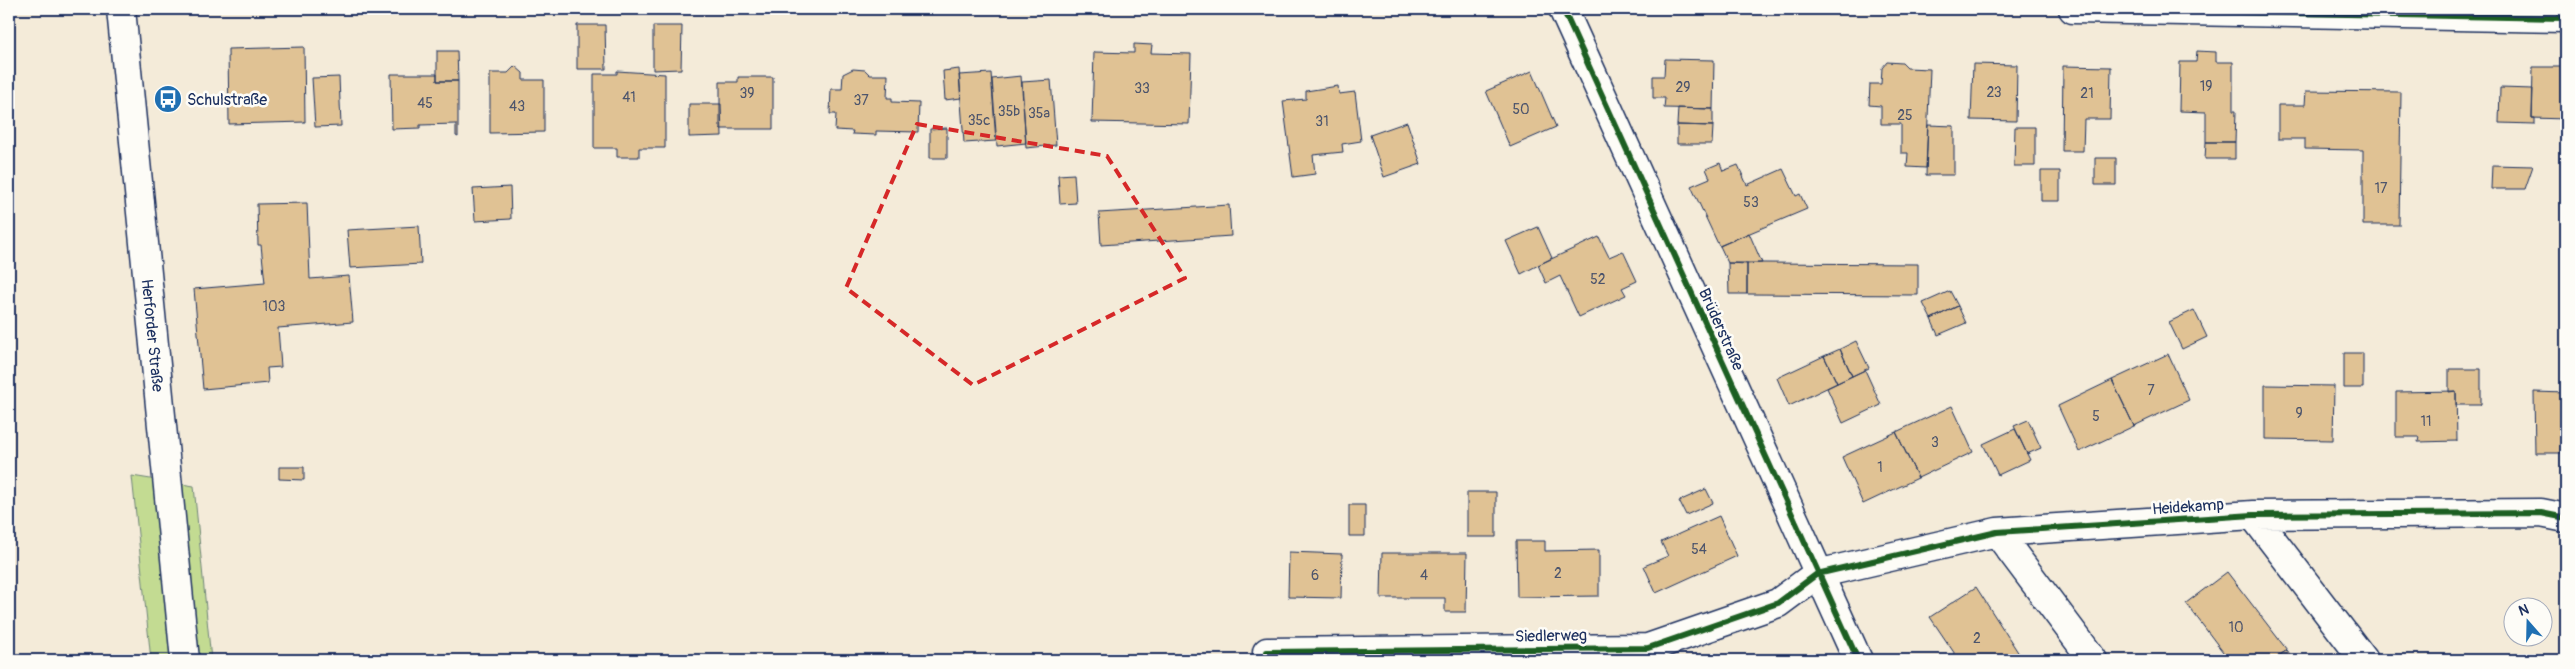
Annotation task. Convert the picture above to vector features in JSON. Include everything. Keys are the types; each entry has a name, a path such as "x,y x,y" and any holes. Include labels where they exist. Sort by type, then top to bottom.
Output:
{"street":[{"name":"Herforder Straße","path":"121,9 185,660"},
{"name":"Brüderstraße","path":"1563,9 1817,574 1858,660"},
{"path":"2072,9 2566,18"},
{"name":"Heidekamp","path":"1817,574 1997,532 2253,515 2541,513 2566,518"},
{"path":"2253,515 2364,660"},
{"path":"1997,532 2093,660"},
{"name":"Siedlerweg","path":"1268,652 1648,648 1778,603 1817,574"}],"highlighted area":[{"path":"917,124 1107,156 1185,278 973,385 846,288"}],"green space":[{"path":"132,476 194,486 211,660 151,660"}],"building":[{"path":"577,25 605,25 606,69 577,69"},
{"path":"653,26 682,26 681,69 653,70"},
{"path":"1134,44 1152,45 1151,53 1191,54 1189,124 1092,122 1094,52 1134,53"},
{"path":"304,47 305,122 229,124 228,49"},
{"path":"437,51 457,51 458,81 437,81"},
{"path":"2197,51 2216,52 2216,62 2233,62 2233,111 2236,111 2235,142 2206,142 2206,112 2179,111 2180,62 2196,62"},
{"path":"1665,59 1714,60 1713,109 1664,108 1665,98 1653,98 1653,76 1664,76"},
{"path":"1887,62 1902,63 1907,68 1930,69 1926,168 1907,167 1908,153 1901,153 1901,124 1881,124 1881,106 1869,105 1870,84 1881,84 1882,68"},
{"path":"1973,64 2017,65 2016,121 1971,120"},
{"path":"515,66 523,73 523,80 544,80 544,132 490,133 490,73 508,73"},
{"path":"2063,66 2111,67 2110,119 2084,119 2083,151 2062,151"},
{"path":"2533,67 2566,67 2566,119 2532,118"},
{"path":"853,69 865,70 870,75 888,75 887,98 892,98 892,102 919,103 918,132 876,131 876,135 852,134 853,131 835,130 836,114 830,114 831,89 842,89 843,74"},
{"path":"959,69 961,98 945,100 943,71"},
{"path":"617,71 665,74 665,148 639,148 639,157 617,157 617,148 594,148 594,74 617,74"},
{"path":"1532,71 1556,127 1510,147 1486,91"},
{"path":"991,73 996,141 964,143 959,75"},
{"path":"391,74 437,74 437,81 458,81 458,137 456,136 456,124 420,125 420,128 392,129"},
{"path":"1021,76 1026,143 997,146 992,79"},
{"path":"339,77 341,126 315,127 312,78"},
{"path":"738,77 773,77 773,129 720,129 720,82 738,82"},
{"path":"1051,80 1056,145 1026,148 1022,82"},
{"path":"1338,86 1339,94 1355,92 1361,141 1342,144 1343,152 1313,155 1315,174 1293,177 1283,101 1306,99 1306,91"},
{"path":"2500,88 2533,89 2532,118 2535,118 2535,124 2499,123"},
{"path":"2306,91 2401,92 2399,225 2363,225 2363,150 2305,149 2305,139 2278,139 2278,105 2305,105"},
{"path":"689,104 721,104 722,136 689,137"},
{"path":"1678,108 1713,109 1713,126 1677,125"},
{"path":"1407,122 1421,164 1384,177 1370,135"},
{"path":"1677,125 1713,126 1712,144 1677,144"},
{"path":"1928,125 1954,126 1954,175 1926,175"},
{"path":"2015,127 2035,127 2035,166 2014,166"},
{"path":"947,128 947,158 930,158 930,129"},
{"path":"2206,142 2235,142 2235,159 2205,159"},
{"path":"2095,158 2116,158 2116,185 2095,185"},
{"path":"1720,163 1723,171 1738,165 1747,185 1783,169 1796,196 1800,194 1807,209 1719,246 1691,186 1710,178 1706,169"},
{"path":"2492,165 2533,166 2525,189 2491,189"},
{"path":"2041,171 2060,171 2060,201 2041,201"},
{"path":"1074,174 1076,203 1060,204 1058,175"},
{"path":"510,187 511,219 475,221 473,189"},
{"path":"307,203 310,279 349,276 353,322 278,328 281,367 267,368 268,383 203,389 194,289 265,283 261,245 258,245 257,204"},
{"path":"1229,205 1231,236 1101,245 1099,213"},
{"path":"419,226 421,264 350,268 347,230"},
{"path":"1538,227 1552,258 1521,274 1506,241"},
{"path":"1749,233 1762,263 1728,263 1720,246"},
{"path":"1599,237 1609,257 1623,251 1637,281 1622,288 1626,295 1579,317 1560,276 1546,283 1538,265"},
{"path":"1728,263 1747,264 1747,294 1729,294"},
{"path":"1747,264 1918,264 1918,295 1747,294"},
{"path":"1950,291 1958,306 1931,319 1923,303"},
{"path":"1958,306 1966,323 1938,335 1931,319"},
{"path":"2194,310 2207,337 2182,349 2169,322"},
{"path":"1856,341 1869,368 1852,376 1840,349"},
{"path":"1840,349 1852,376 1837,383 1824,356"},
{"path":"2344,353 2363,353 2363,388 2344,388"},
{"path":"2168,354 2189,400 2134,426 2112,380"},
{"path":"1824,356 1837,383 1789,406 1777,378"},
{"path":"2449,369 2481,369 2481,405 2456,405 2456,391 2449,392"},
{"path":"1865,370 1881,405 1843,423 1827,388"},
{"path":"2112,380 2134,426 2079,452 2058,406"},
{"path":"2265,385 2334,386 2333,440 2265,439"},
{"path":"2456,391 2457,441 2418,442 2419,437 2396,437 2396,392"},
{"path":"2534,392 2566,393 2566,440 2562,440 2562,453 2535,453"},
{"path":"1952,406 1973,452 1918,478 1896,432"},
{"path":"2028,420 2041,448 2027,454 2014,426"},
{"path":"2015,429 2030,460 1998,475 1983,444"},
{"path":"1896,432 1918,478 1863,504 1842,457"},
{"path":"279,467 304,467 304,480 279,479"},
{"path":"1706,489 1713,503 1686,515 1679,501"},
{"path":"1467,492 1496,492 1496,537 1467,537"},
{"path":"1349,505 1365,505 1365,536 1349,536"},
{"path":"1719,516 1737,556 1656,593 1644,566 1668,556 1661,542"},
{"path":"1516,541 1545,541 1545,551 1599,550 1599,596 1517,597"},
{"path":"1289,552 1342,554 1341,598 1288,597"},
{"path":"1382,553 1467,553 1466,612 1445,612 1445,598 1381,598"},
{"path":"2227,572 2287,650 2273,660 2229,660 2186,603"},
{"path":"1976,587 2023,660 1959,660 1930,617"},
{"path":"2287,650 2294,660 2273,660"}],"cycle path":[{"path":"1563,9 1858,660"},
{"path":"2073,9 2566,18"},
{"path":"1267,652 1648,648 1778,603 1817,574 1997,532 2253,515 2541,513 2566,518"}],"place":[{"name":"Schulstraße","path":"168,99"}]}
